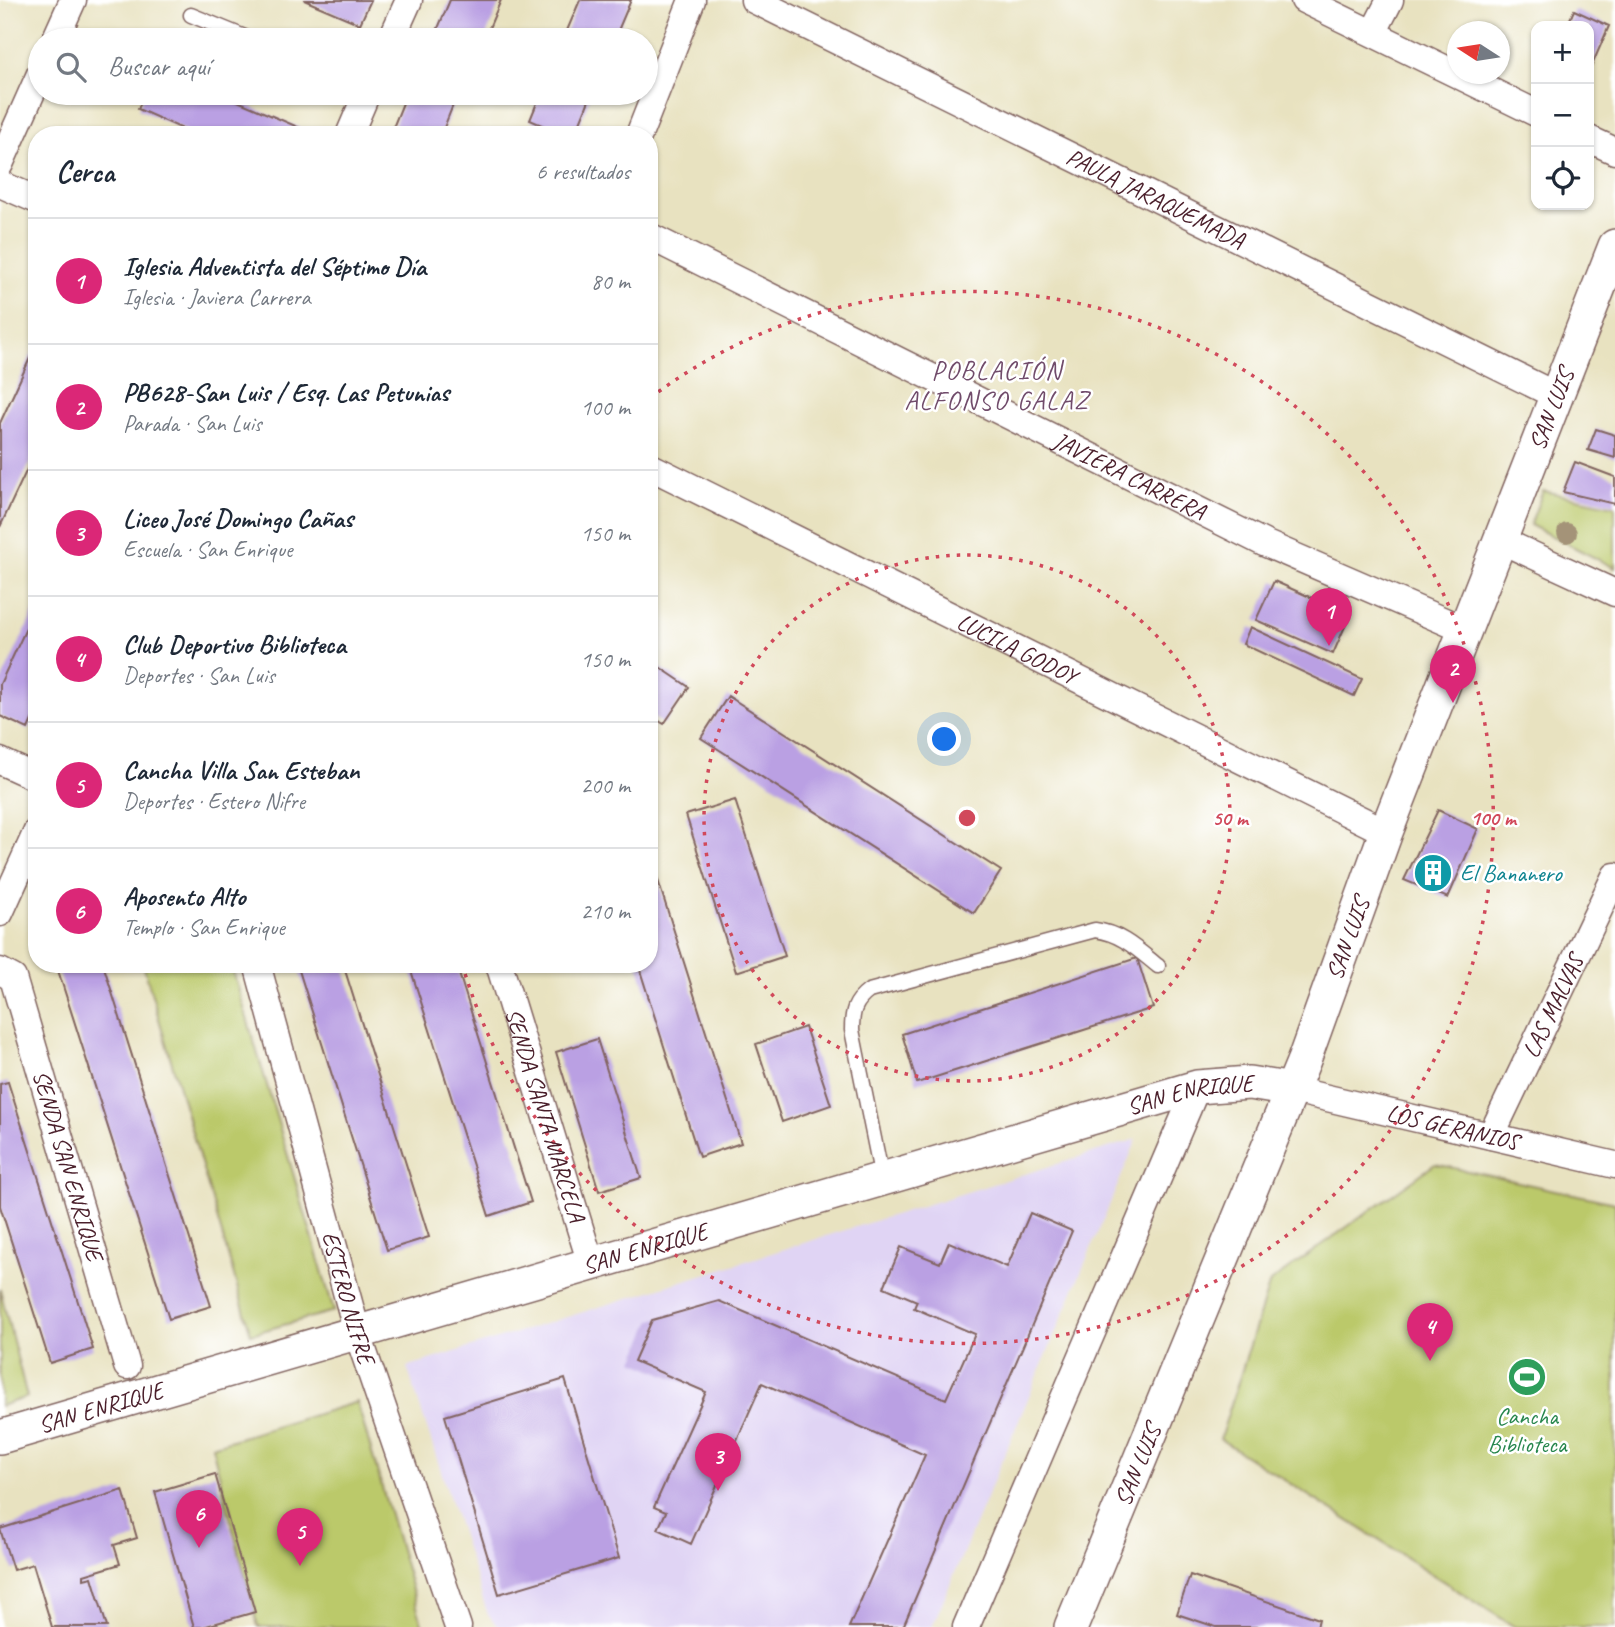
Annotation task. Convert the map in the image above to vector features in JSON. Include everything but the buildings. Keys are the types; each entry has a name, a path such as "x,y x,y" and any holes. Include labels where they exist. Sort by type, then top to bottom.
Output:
{"street":[{"path":"60,28 73,0"},
{"path":"396,28 409,0"},
{"path":"658,87 692,0"},
{"name":"PAULA JARAQUEMADA","path":"754,0 1556,396"},
{"path":"1304,0 1531,111"},
{"path":"1373,33 1390,0"},
{"path":"0,164 28,101"},
{"path":"352,126 362,105"},
{"path":"643,126 651,105"},
{"path":"1594,141 1615,151"},
{"path":"0,184 28,196"},
{"name":"JAVIERA CARRERA","path":"658,241 1215,520 1465,630"},
{"name":"SAN LUIS","path":"1071,1627 1293,1090 1386,832 1615,246"},
{"name":"LUCILA GODOY","path":"658,470 1386,832"},
{"path":"1500,540 1615,593"},
{"path":"0,761 28,774"},
{"path":"0,914 28,851"},
{"name":"LAS MALVAS","path":"1491,1136 1615,876"},
{"name":"SENDA SAN ENRIQUE","path":"0,971 13,978 127,1366"},
{"name":"ESTERO NIFRE","path":"259,973 357,1332 458,1627"},
{"name":"SENDA SANTA MARCELA","path":"502,973 591,1264"},
{"name":"SAN ENRIQUE","path":"0,1437 1197,1087 1249,1083 1293,1090"},
{"path":"966,1627 1197,1087"},
{"name":"LOS GERANIOS","path":"1293,1090 1615,1165"}],"lane":[{"path":"191,15 223,28"},
{"path":"882,1178 852,1030 852,1013 858,999 869,991 1095,930 1114,934 1125,940 1158,966"}],"shaded area":[{"path":"1137,1139 932,1627 498,1627 488,1615 407,1367"}],"green space":[{"path":"1543,491 1615,506 1615,568 1530,525"},
{"path":"146,973 234,973 334,1311 251,1334"},
{"path":"1435,1164 1615,1203 1615,1627 1515,1627 1220,1439 1270,1282"},
{"path":"0,1289 27,1397 0,1406"},
{"path":"357,1402 423,1627 258,1627 212,1446"}],"place":[{"name":"Iglesia Adventista del Séptimo Día","path":"1329,646"},
{"name":"PB628-San Luis / Esq. Las Petunias","path":"1453,703"},
{"name":"El Bananero","path":"1433,873"},
{"name":"Club Deportivo Biblioteca","path":"1430,1361"},
{"name":"Cancha Biblioteca","path":"1527,1377"},
{"name":"Liceo José Domingo Cañas","path":"718,1491"},
{"name":"Aposento Alto","path":"199,1548"},
{"name":"Cancha Villa San Esteban","path":"300,1566"}],"district":[{"name":"POBLACIÓN ALFONSO GALAZ","path":"997,385"}]}
